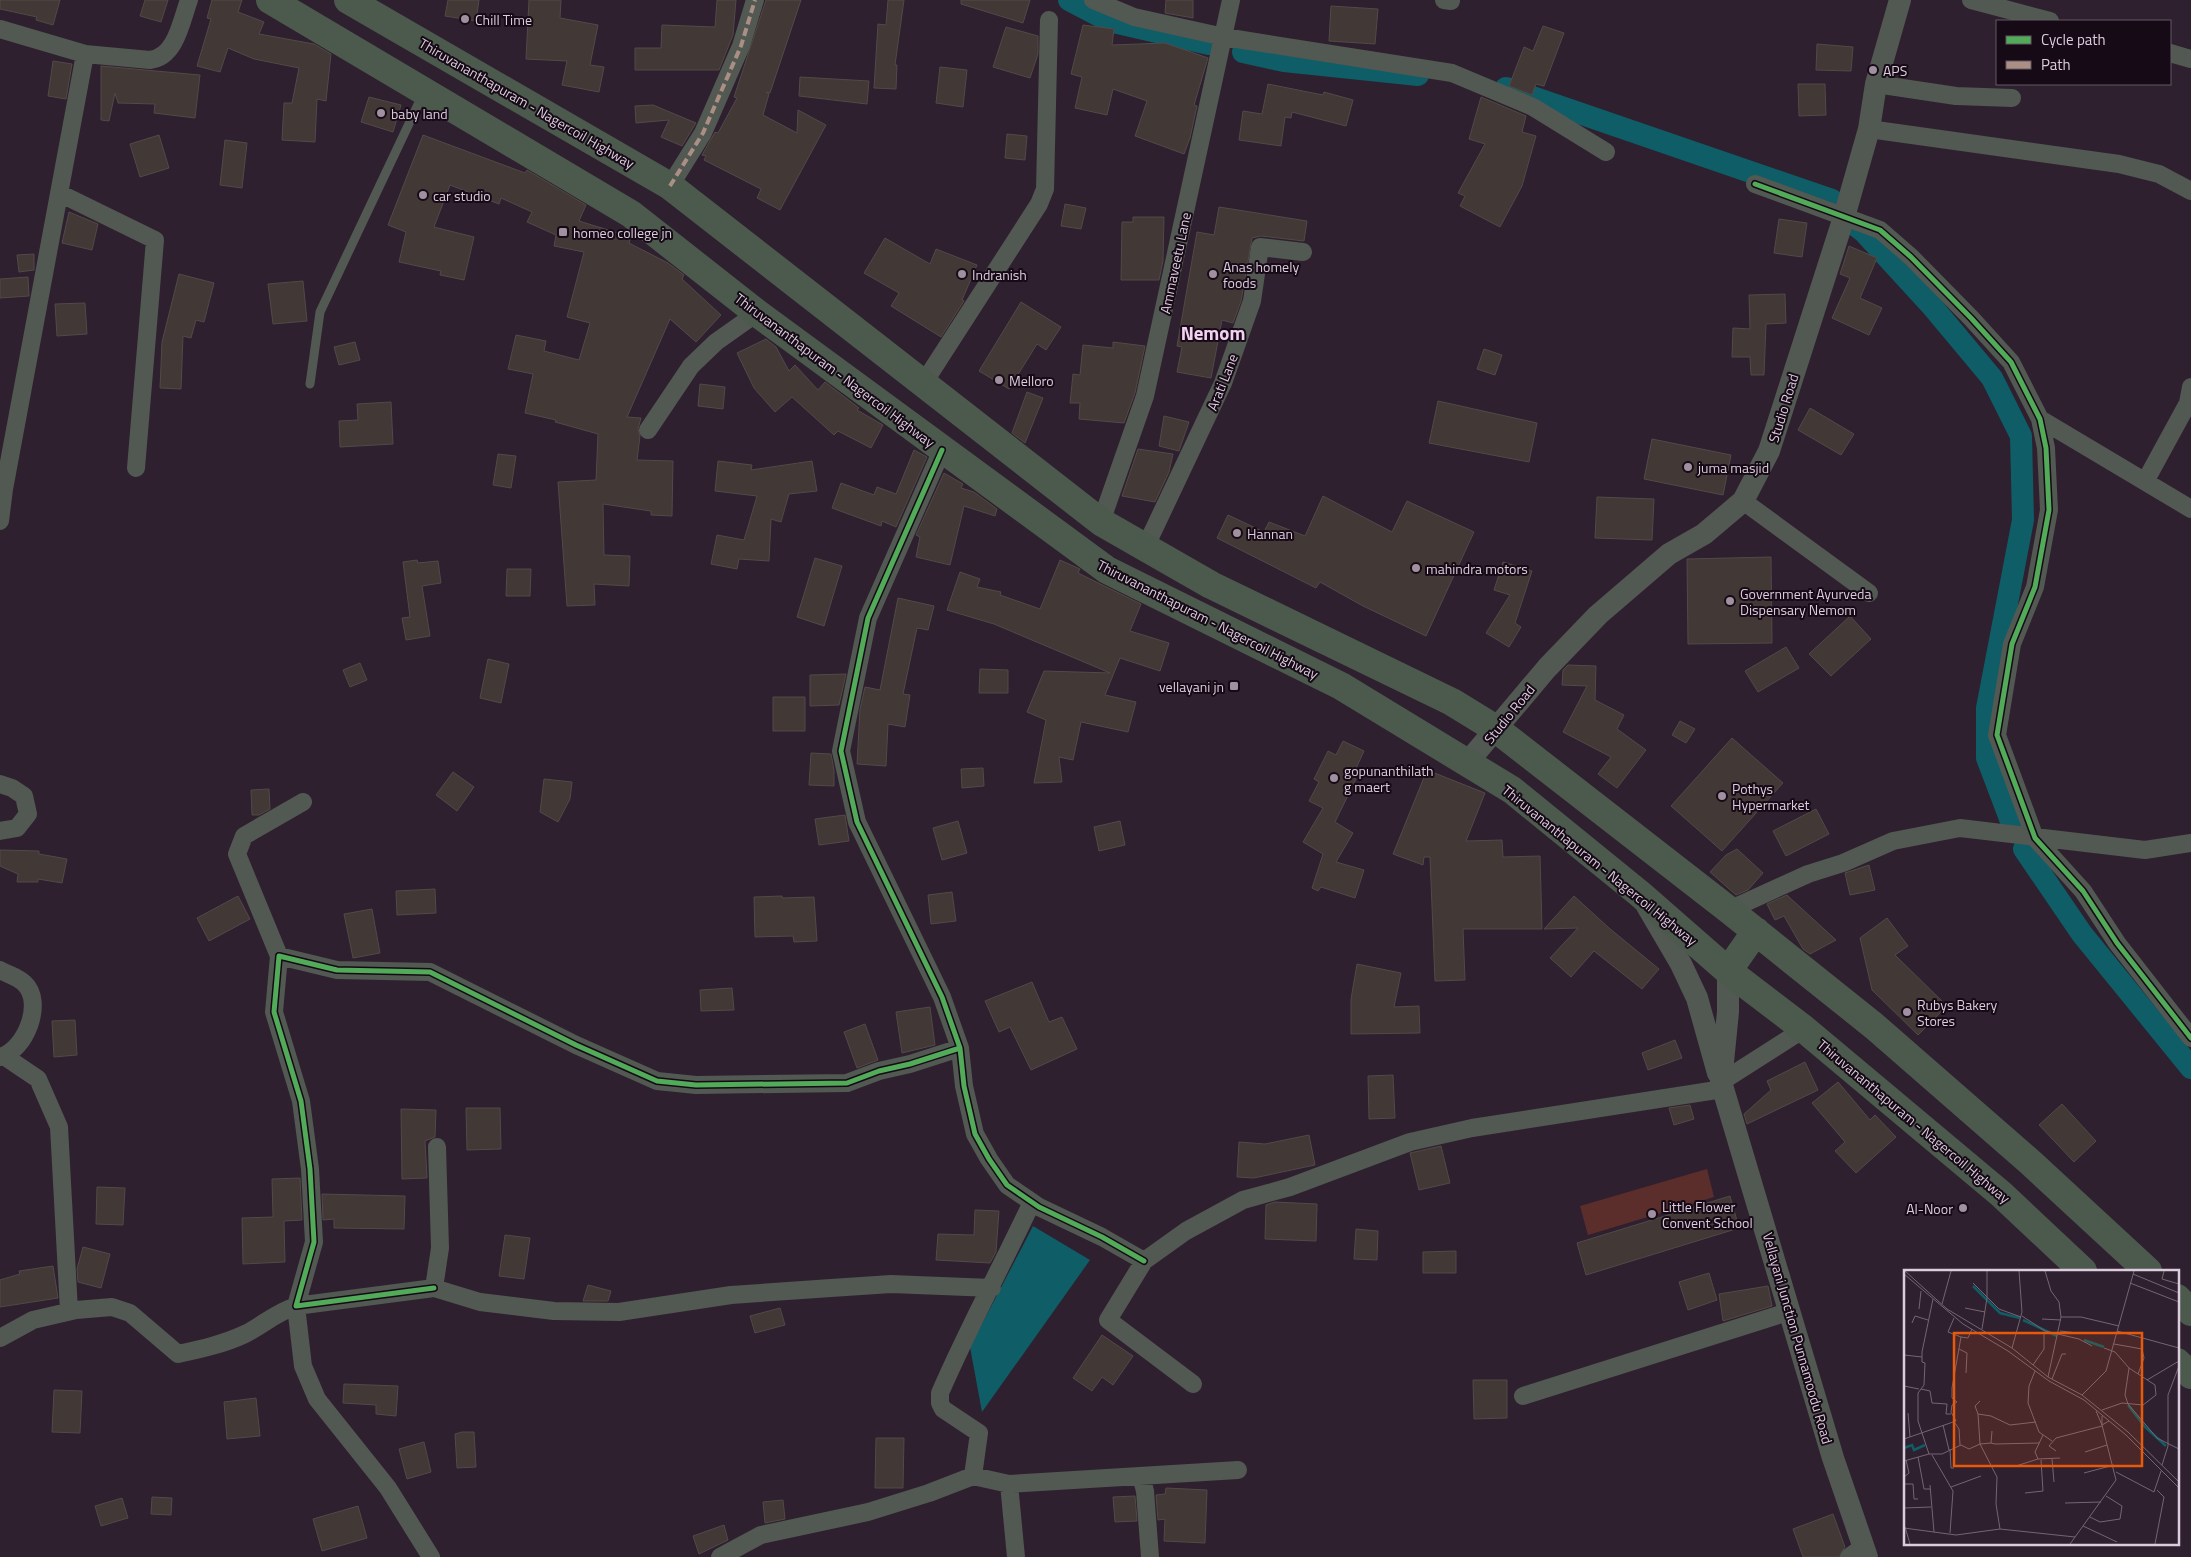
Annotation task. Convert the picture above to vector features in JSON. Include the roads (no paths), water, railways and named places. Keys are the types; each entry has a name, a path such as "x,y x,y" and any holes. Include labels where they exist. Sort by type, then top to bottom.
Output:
{"main road":[{"name":"Thiruvananthapuram - Nagercoil Highway","path":"270,0 631,214 757,313 1107,570 1341,686 1512,790 1640,894 1728,971 1804,1029 2001,1194 2082,1270"},
{"name":"Thiruvananthapuram - Nagercoil Highway","path":"348,0 670,186 1101,522 1211,585 1452,702 1496,729 1756,931 1889,1039 2030,1162 2147,1270"},
{"path":"1728,971 1756,931"},
{"path":"2178,1299 2191,1312"},
{"path":"2178,1363 2191,1375"}],"street":[{"path":"0,29 84,54 150,60 159,59 170,50 189,0"},
{"path":"670,186 703,133 741,46 755,0"},
{"path":"1093,0 1134,17 1224,37 1452,72 1533,107 1606,152"},
{"name":"Ammaveetu Lane","path":"1101,522 1145,396 1231,0"},
{"name":"Studio Road","path":"1467,763 1546,668 1598,615 1669,554 1704,534 1743,501 1769,451 1844,217 1869,129 1876,84 1900,0"},
{"path":"1970,0 2046,20"},
{"path":"923,384 1039,204 1045,189 1049,20"},
{"path":"2171,53 2191,59"},
{"path":"0,521 4,489 84,54"},
{"path":"1876,84 1956,96 2012,98"},
{"path":"1869,129 2120,164 2159,174 2191,191"},
{"path":"1754,184 1880,230 1911,257 1971,318 2010,362 2040,418 2046,448 2049,510 2035,586 2012,644 1997,735 2035,838 2083,891 2117,943 2191,1038"},
{"path":"59,193 155,240 136,468"},
{"name":"Arati Lane","path":"1145,548 1223,383 1252,301 1260,247 1302,252"},
{"path":"648,430 691,366 716,342 757,313"},
{"path":"2146,480 2188,403 2191,387"},
{"path":"2040,418 2146,480 2191,509"},
{"path":"942,450 868,618 841,751 857,822 942,998 960,1048 964,1086 975,1134 1007,1185 1032,1202 1102,1236 1144,1261"},
{"path":"1743,501 1869,593"},
{"path":"0,784 12,788 24,796 28,814 17,828 0,832"},
{"path":"303,802 244,836 237,854 279,956 274,1012 301,1101 310,1169 314,1242 296,1306 304,1366 317,1399 388,1488 432,1557"},
{"path":"1729,910 1808,874 1843,863 1894,841 1960,828 2145,850 2191,843"},
{"path":"1640,894 1681,964 1696,998 1722,1086"},
{"path":"279,956 337,970 430,972 576,1045 657,1081 696,1085 847,1083 878,1071 910,1064 960,1048"},
{"path":"0,970 25,983 32,998 33,1012 25,1038 2,1057 38,1079 59,1127 69,1311"},
{"name":"Vellayani Junction Punnamoodu Road","path":"1728,971 1728,1012 1722,1086 1791,1312 1860,1554"},
{"path":"1193,1384 1108,1320 1144,1261 1186,1231 1244,1200 1290,1187 1410,1142 1472,1128 1722,1086 1804,1029"},
{"path":"434,1288 440,1248 437,1147"},
{"path":"973,1476 979,1433 942,1409 940,1393 964,1337 992,1288 1032,1202"},
{"path":"0,1338 33,1320 69,1311 112,1306 130,1313 178,1354 231,1340 247,1333 280,1311 296,1306 434,1288 480,1302 554,1312 619,1312 731,1295 890,1284 992,1288"},
{"path":"1523,1396 1791,1312"},
{"path":"720,1557 762,1535 868,1512 929,1493 973,1476 1009,1484 1238,1470"},
{"path":"1141,1476 1145,1490 1150,1557"},
{"path":"1009,1484 1016,1557"}],"lane":[{"path":"310,384 320,312 424,91"}],"water":[{"path":"1033,1226 1090,1260 982,1412 970,1347"}],"waterway":[{"path":"1069,0 1109,21 1209,44"},
{"path":"1243,52 1284,61 1418,75"},
{"path":"1506,88 1832,200"},
{"path":"1856,226 1864,232 1931,305 1992,378 2021,436 2023,520 1987,708 1987,758 2014,829"},
{"path":"2024,849 2082,934 2191,1068"}],"place":[{"name":"Chill Time","path":"465,19"},
{"name":"APS","path":"1873,70"},
{"name":"baby land","path":"381,113"},
{"name":"car studio","path":"423,195"},
{"name":"homeo college jn","path":"563,232"},
{"name":"Indranish","path":"962,274"},
{"name":"Anas homely foods","path":"1213,274"},
{"name":"Melloro","path":"999,380"},
{"name":"juma masjid","path":"1688,467"},
{"name":"Hannan","path":"1237,533"},
{"name":"mahindra motors","path":"1416,568"},
{"name":"Government Ayurveda Dispensary Nemom","path":"1730,601"},
{"name":"vellayani jn","path":"1234,686"},
{"name":"gopunanthilath g maert","path":"1334,778"},
{"name":"Pothys Hypermarket","path":"1722,796"},
{"name":"Rubys Bakery Stores","path":"1907,1012"},
{"name":"Al-Noor","path":"1963,1208"},
{"name":"Little Flower Convent School","path":"1652,1214"}],"district":[{"name":"Nemom","path":"1213,332"}]}
